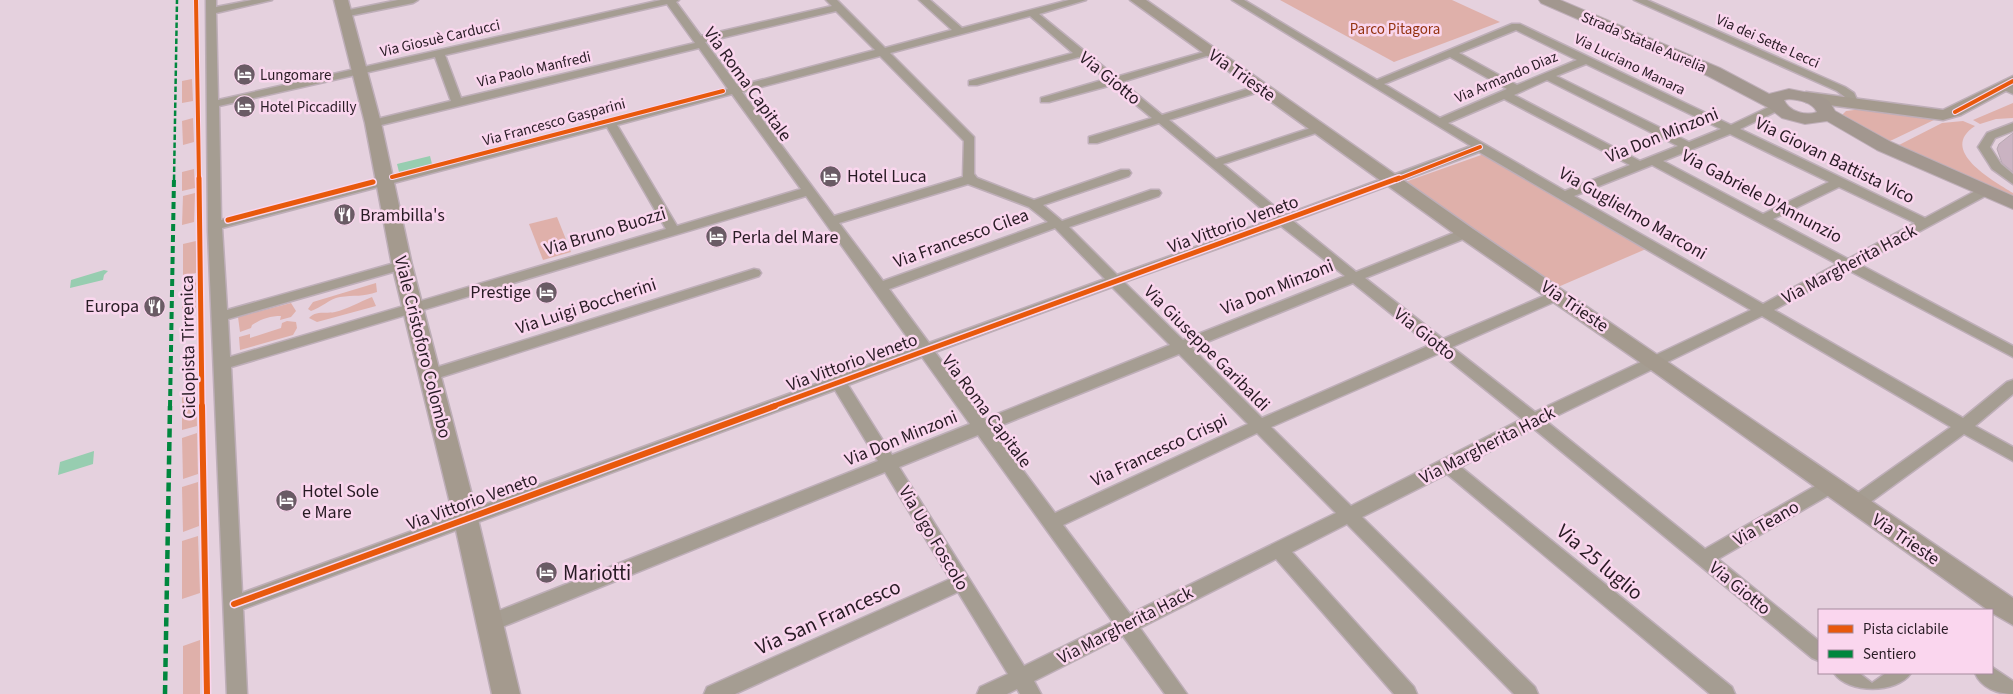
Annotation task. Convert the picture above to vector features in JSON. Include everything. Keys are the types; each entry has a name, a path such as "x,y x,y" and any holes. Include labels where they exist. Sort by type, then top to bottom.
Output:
{"main road":[{"name":"Strada Statale Aurelia","path":"1547,0 1779,102 1800,117"},
{"path":"1779,102 1806,97 1820,103 1827,112 1884,146"},
{"path":"1800,117 1820,118 1827,112"},
{"path":"1800,117 1884,146 2013,203"}],"street":[{"path":"237,694 221,316 215,226 211,6 267,0"},
{"path":"342,7 413,0"},
{"name":"Via Roma Capitale","path":"671,0 878,288 1052,522 1176,694"},
{"name":"Via Giosuè Carducci","path":"214,104 671,0"},
{"path":"924,0 959,32"},
{"path":"1043,0 1053,8"},
{"name":"Via Francesco Gasparini","path":"215,226 1081,0"},
{"name":"Via Trieste","path":"1136,0 1466,233 1655,362 1998,608"},
{"name":"Via Guglielmo Marconi","path":"1237,0 1480,147 2013,455"},
{"name":"Via dei Sette Lecci","path":"1639,0 1840,89 1850,95 1852,102"},
{"path":"831,221 970,179 968,150 970,140 834,4"},
{"name":"Via Paolo Manfredi","path":"373,122 701,42 834,4"},
{"name":"Viale Cristoforo Colombo","path":"342,7 373,122 402,265 466,518 506,694"},
{"name":"Via Giotto","path":"1032,13 1354,278 1534,420 1818,651"},
{"name":"Via Luciano Manara","path":"1451,53 1516,26 1730,129"},
{"path":"439,53 457,102"},
{"path":"1045,100 1211,53"},
{"path":"1376,84 1451,53 1509,92 1639,165"},
{"path":"973,83 1080,54"},
{"name":"Via Armando Diaz","path":"1439,122 1586,60"},
{"path":"1547,76 1688,146"},
{"path":"1806,97 1852,102 1925,114 1947,114 2010,87"},
{"path":"1093,140 1261,88"},
{"name":"Via Don Minzoni","path":"1566,195 1746,123 1779,102"},
{"path":"1827,112 1850,106 1881,107"},
{"name":"Via Don Minzoni","path":"1746,123 1800,117"},
{"path":"611,124 673,230"},
{"path":"2013,127 1994,133 1986,141 1984,147 1996,166 2013,180"},
{"path":"1215,163 1318,128"},
{"name":"Via Giovan Battista Vico","path":"1730,129 1925,223"},
{"name":"Via Vittorio Veneto","path":"234,604 924,350 1284,221 1480,147"},
{"name":"Via Gabriele D'Annunzio","path":"1652,160 2013,352"},
{"path":"1034,204 1125,173"},
{"name":"Via Giuseppe Garibaldi","path":"970,179 1034,204 1058,224 1528,694"},
{"path":"1764,218 1840,181"},
{"name":"Via Bruno Buozzi","path":"223,364 809,191"},
{"name":"Via Margherita Hack","path":"987,694 1346,514 1448,466 1534,420 1763,310 1985,191"},
{"name":"Via Francesco Cilea","path":"878,288 1058,224 1155,193"},
{"name":"Via Don Minzoni","path":"490,624 1466,233"},
{"path":"221,316 402,265"},
{"name":"Via Luigi Boccherini","path":"430,375 754,273"},
{"name":"Via Francesco Crispi","path":"1052,522 1258,426 1558,295"},
{"name":"Via Ugo Foscolo","path":"838,382 1031,694"},
{"path":"1855,504 1963,427 2013,386"},
{"name":"Via 25 luglio","path":"1448,466 1725,694"},
{"name":"Via Teano","path":"1703,559 1830,486"},
{"path":"1278,549 1407,694"},
{"name":"Via San Francesco","path":"714,694 961,582"},
{"path":"1845,674 1872,694 1900,674"},
{"path":"1986,674 2013,693"}],"green space":[{"name":"Parco Pitagora","path":"1280,0 1452,0 1500,22 1394,62"},
{"path":"192,79 193,101 182,103 182,81"},
{"path":"2013,103 2013,118 1996,119 1980,124 1973,120"},
{"path":"1877,110 1936,119 1888,142 1842,115 1846,111"},
{"path":"193,118 194,142 183,145 182,121"},
{"path":"1963,121 1975,126 1965,135 1962,145 1965,154 1972,164 2013,193 2013,197 1897,146 1942,123"},
{"path":"1484,154 1646,249 1558,287 1405,182"},
{"path":"194,169 195,188 182,191 182,172"},
{"path":"195,193 194,222 182,225 183,196"},
{"path":"557,217 571,252 543,260 529,224"},
{"path":"196,241 196,273 183,276 183,244"},
{"path":"196,279 196,308 182,312 182,282"},
{"path":"376,283 377,292 372,294 340,297 311,311 308,309 313,302"},
{"path":"372,297 376,306 317,322 309,318 318,313 340,311"},
{"path":"291,303 296,311 291,317 280,320 281,316 266,318 252,325 251,328 240,332 238,317"},
{"path":"287,321 296,322 297,328 293,335 240,350 239,337 250,334 250,338 281,328 282,323"},
{"path":"196,389 197,426 182,430 182,393"},
{"path":"197,433 198,474 183,479 182,438"},
{"path":"198,482 199,526 183,532 182,487"},
{"path":"198,536 200,593 182,599 182,541"},
{"path":"200,640 200,694 183,694 183,646"}],"shaded area":[{"path":"430,156 432,164 399,172 397,164"},
{"path":"104,270 108,271 104,275 103,280 70,288 71,280"},
{"path":"94,451 93,464 58,475 60,462"}],"building":[{"path":"2013,133 2013,172 2002,163 1997,149 1999,144"}],"marked path":[{"path":"165,694 177,0"}],"cycle path":[{"name":"Ciclopista Tirrenica","path":"196,0 207,694"},
{"path":"1955,112 2013,81"},
{"path":"392,177 723,91"},
{"path":"234,604 1114,281 1393,181 1480,147"},
{"path":"228,220 373,182"}],"place":[{"name":"Lungomare","path":"244,75"},
{"name":"Hotel Piccadilly","path":"244,107"},
{"name":"Hotel Luca","path":"831,176"},
{"name":"Brambilla's","path":"344,215"},
{"name":"Perla del Mare","path":"716,237"},
{"name":"Prestige","path":"547,292"},
{"name":"Europa","path":"155,306"},
{"name":"Hotel Sole e Mare","path":"286,501"},
{"name":"Mariotti","path":"547,573"}]}
